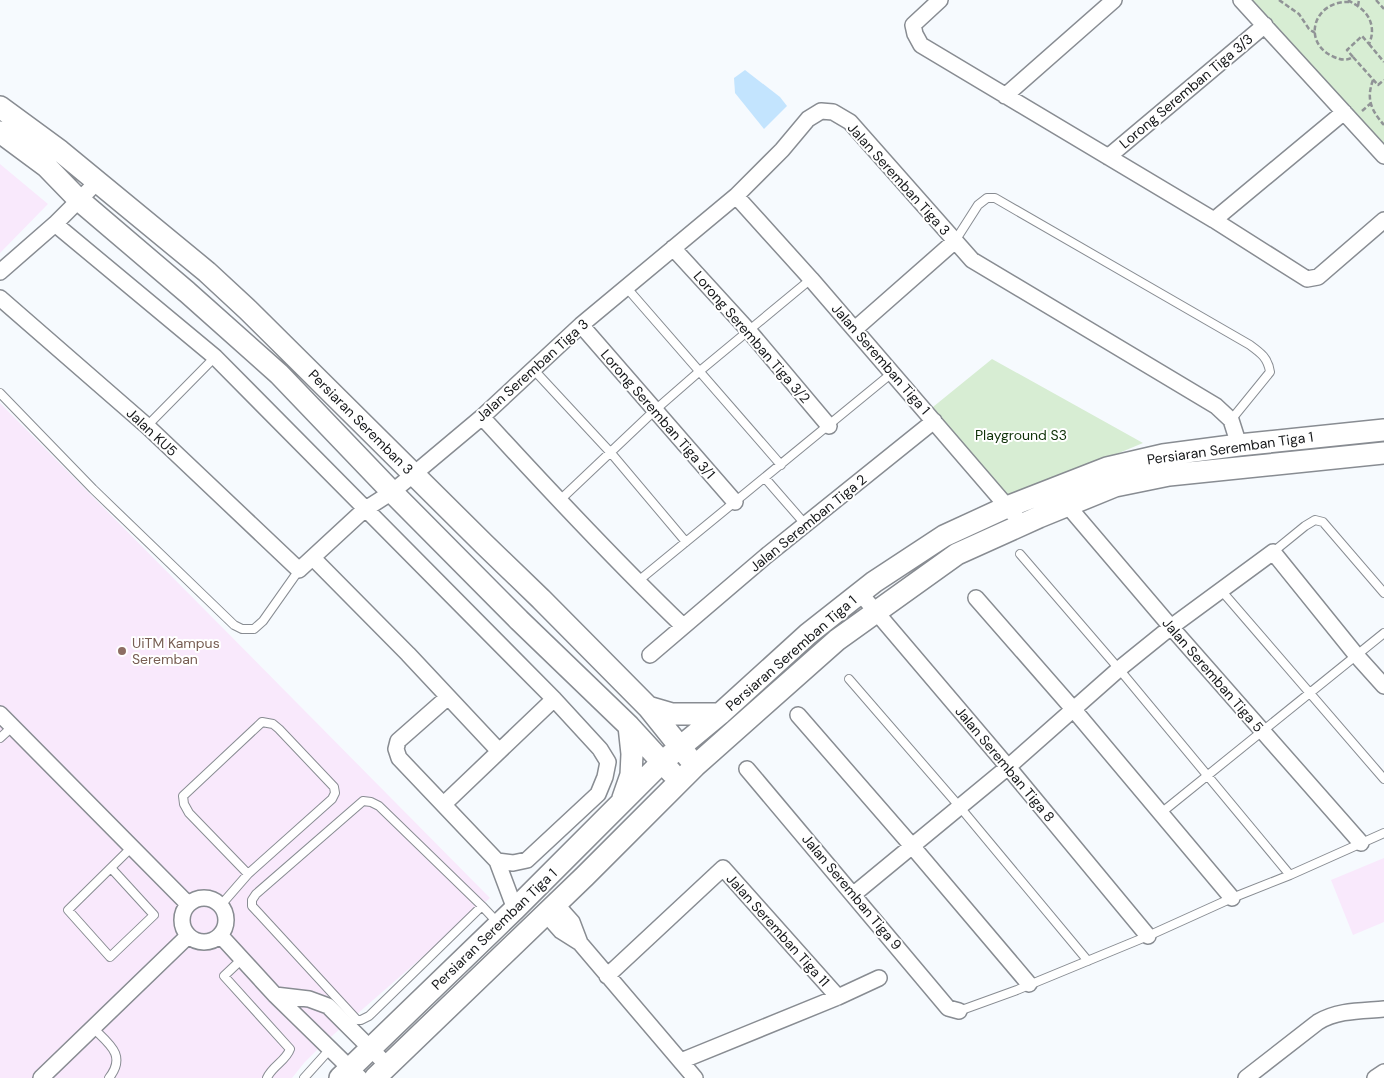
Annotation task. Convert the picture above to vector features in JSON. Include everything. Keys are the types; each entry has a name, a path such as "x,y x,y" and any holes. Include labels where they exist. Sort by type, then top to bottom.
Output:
{"main road":[{"name":"Persiaran Seremban 3","path":"0,107 60,151 206,272 248,310 541,598 648,707 695,766"},
{"name":"Persiaran Seremban 3","path":"0,132 46,166 79,200 188,292 279,374 392,492 519,620 629,726 679,781"},
{"path":"188,292 206,272"},
{"name":"Persiaran Seremban Tiga 1","path":"350,1074 370,1049 499,925 662,762 720,714 808,634 874,582 944,536 1008,507 1107,468 1163,455 1384,430"},
{"name":"Persiaran Seremban Tiga 1","path":"381,1072 695,766 837,640 957,554 1067,505 1116,486 1169,475 1384,453"},
{"path":"648,707 672,714 720,714"},
{"path":"621,803 631,775 632,754 629,726"}],"street":[{"path":"940,0 913,25 914,34 921,45 1214,220 1307,279 1318,277 1384,220"},
{"path":"1005,96 1114,0"},
{"path":"1241,0 1384,156"},
{"name":"Lorong Seremban Tiga 3/3","path":"1108,157 1265,25"},
{"name":"Jalan Seremban Tiga 3","path":"299,570 364,510 392,492 482,417 581,325 736,196 782,150 808,119 821,112 833,112 850,122 972,260 1216,406 1231,420"},
{"path":"1214,220 1344,112"},
{"path":"0,272 55,224 97,182"},
{"name":"Jalan Seremban Tiga 1","path":"736,196 855,329 1023,525"},
{"path":"55,224 215,357 364,510 554,699 600,748 608,762 605,777 598,794 526,860 513,863 497,861"},
{"path":"855,329 955,241"},
{"name":"Lorong Seremban Tiga 3/2","path":"673,248 749,331 829,426"},
{"name":"Jalan KU5","path":"0,298 147,426 299,570"},
{"name":"Lorong Seremban Tiga 3/1","path":"581,325 735,502"},
{"path":"482,417 559,501 637,582 683,626"},
{"path":"1231,420 1239,445"},
{"name":"Jalan Seremban Tiga 2","path":"650,655 805,524 934,421"},
{"name":"Jalan Seremban Tiga 5","path":"1067,505 1171,627 1361,843"},
{"path":"854,894 1074,710 1119,669 1171,627 1273,552 1357,656 1384,686"},
{"path":"313,558 408,654 498,750"},
{"name":"Jalan Seremban Tiga 8","path":"860,593 1008,766 1148,936"},
{"path":"976,598 1074,710 1232,898"},
{"path":"448,697 398,741 396,749 399,758 497,861 515,909"},
{"path":"444,804 498,750 554,699"},
{"path":"0,714 188,904"},
{"path":"798,715 1029,984"},
{"name":"Jalan Seremban Tiga 9","path":"748,769 948,1008 958,1011"},
{"name":"Jalan Seremban Tiga 11","path":"607,976 723,868 838,997"},
{"path":"202,897 210,898 221,905 226,914 225,929 220,935 208,942 194,940 188,936 182,923 182,916 188,904 202,897"},
{"path":"550,908 572,922 580,943 695,1078"},
{"path":"220,935 275,994 331,1048 350,1074"},
{"path":"41,1078 188,936"},
{"path":"680,1061 838,997 879,978"},
{"path":"275,994 309,999 328,1006 370,1049 381,1072"},
{"path":"1246,1078 1329,1015 1341,1012 1384,1009"},
{"path":"1375,1078 1384,1072"}],"lane":[{"path":"955,241 978,206 987,198 995,198 1250,345 1262,354 1269,364 1270,372 1231,420"},
{"path":"559,501 700,370 811,279"},
{"path":"626,286 781,465"},
{"path":"147,426 215,357"},
{"path":"533,369 611,453 686,542"},
{"path":"637,582 892,373"},
{"path":"0,393 93,489 234,625 242,629 254,629 263,621 299,570"},
{"path":"765,478 805,524"},
{"path":"1273,552 1315,520 1323,522 1384,593"},
{"path":"1020,554 1119,669 1290,875"},
{"path":"1220,590 1384,779"},
{"path":"1161,813 1384,633"},
{"path":"849,679 959,806 1088,961"},
{"path":"221,905 248,874 332,799 335,793 334,788 280,729 273,724 262,722 183,796 184,804 189,813 248,874"},
{"path":"0,738 12,727"},
{"path":"482,906 368,1016 357,1020 252,906 252,900 256,894 363,802 371,802 380,806 482,906 499,925"},
{"path":"958,1011 1148,936 1384,833"},
{"path":"111,868 154,915 110,956 68,910 132,847"},
{"path":"242,959 224,976 290,1049 288,1054 269,1073 267,1078"},
{"path":"92,1027 114,1050 117,1060 116,1069 110,1078"},
{"path":"304,1078 331,1048"}],"path":[{"path":"1279,0 1299,14 1309,29 1315,33"},
{"path":"1358,6 1359,0"},
{"path":"1376,0 1384,10"},
{"path":"1353,57 1349,60 1340,60 1325,52 1320,46 1315,33 1315,22 1320,13 1341,1 1349,1 1358,6 1368,17 1373,31 1369,44"},
{"path":"1384,62 1362,36 1347,50 1378,85 1384,80"},
{"path":"1373,80 1369,96 1370,104 1384,125"},
{"path":"1360,112 1370,104"}],"shaded area":[{"path":"0,164 48,204 0,253"},
{"name":"UiTM Kampus Seremban","path":"0,403 490,898 325,1042 292,1078 0,1078"},
{"path":"1384,858 1384,922 1353,935 1331,880"}],"green space":[{"path":"1252,0 1384,0 1384,144"},
{"name":"Playground S3","path":"992,359 1143,443 1008,499 928,411"}],"water":[{"path":"745,70 780,97 787,106 764,129 735,93 734,78"}],"place":[{"name":"UiTM Kampus Seremban","path":"122,651"}]}
